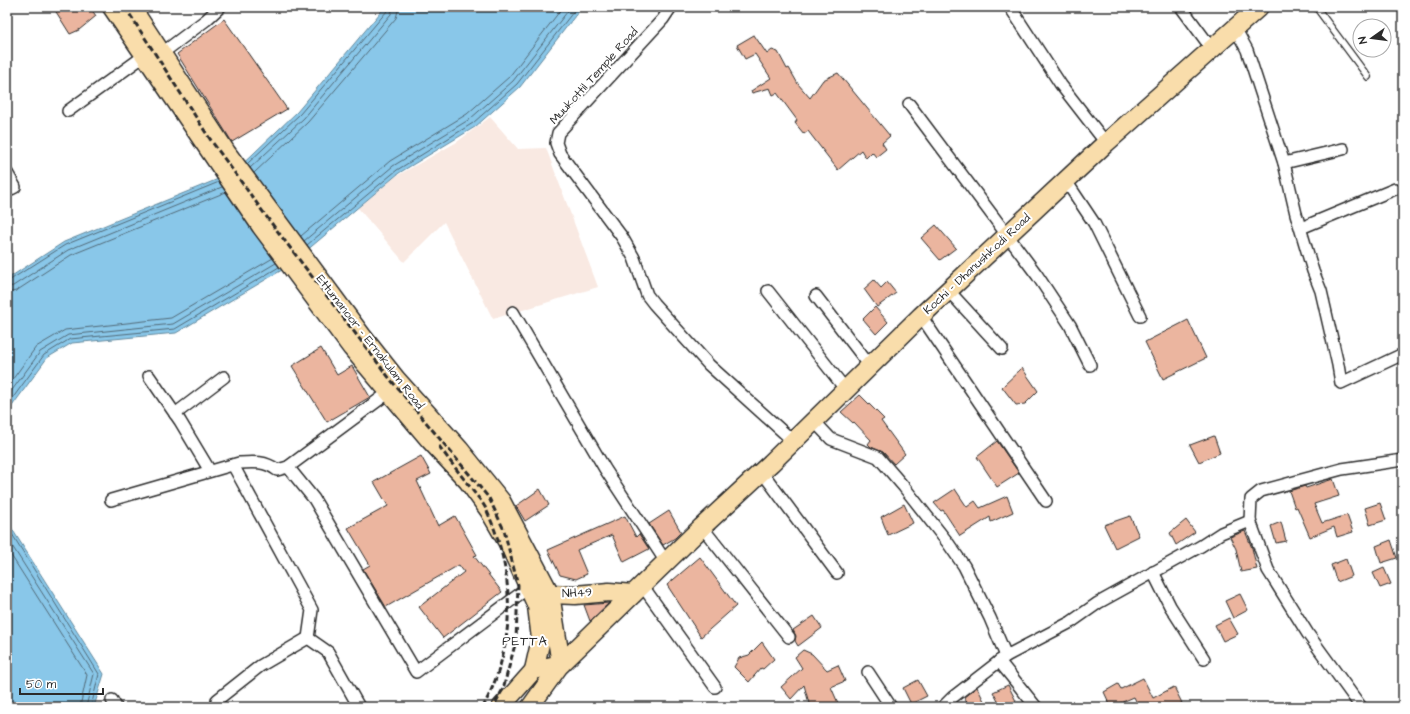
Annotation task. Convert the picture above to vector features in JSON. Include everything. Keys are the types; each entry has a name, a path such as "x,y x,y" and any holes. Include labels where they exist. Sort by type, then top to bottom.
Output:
{"highway":[{"path":"112,7 152,55"},
{"name":"Ettumanoor - Ernakulam Road","path":"131,7 152,55 208,137 357,342 396,379 459,450 501,501 538,594 561,664"},
{"name":"Kochi - Dhanushkodi Road","path":"561,664 632,590 666,562 762,472 948,290 1106,143 1259,7"},
{"path":"357,342 388,392 468,481 489,510 538,594 537,606 541,639 534,670 561,664"},
{"name":"NH49","path":"538,594 632,590"}],"main road":[{"path":"530,707 561,664"},
{"path":"501,707 534,670"}],"street":[{"path":"68,111 206,20 220,7"},
{"name":"Muukottil Temple Road","path":"671,7 663,19 558,133 556,143 574,173 622,237 634,258 647,295 654,304 709,365 793,441"},
{"path":"1010,7 1060,84 1106,143"},
{"path":"1181,7 1212,50"},
{"path":"1235,28 1247,50 1284,163 1287,181 1313,271 1321,291 1341,383 1403,354"},
{"path":"909,104 1006,237 1037,275 1070,325 1090,366"},
{"path":"1284,163 1343,149"},
{"path":"7,173 15,186 7,191"},
{"path":"1066,181 1094,223 1140,316"},
{"path":"1301,228 1395,189"},
{"path":"948,290 1002,349"},
{"path":"768,291 846,390"},
{"path":"816,296 870,366"},
{"path":"514,312 606,469 666,562"},
{"path":"921,316 1046,501"},
{"path":"148,376 175,414 210,471"},
{"path":"175,414 224,377"},
{"path":"110,500 233,464 261,462 269,464 277,470 288,467 388,392"},
{"path":"814,421 831,439 878,457 904,487 948,543 964,566 990,618 1002,659 1036,707"},
{"path":"1361,707 1308,634 1268,570 1250,521 1251,499 1261,491 1342,469 1403,460"},
{"path":"233,464 312,610 308,638"},
{"path":"288,467 314,499 416,672 538,594"},
{"path":"762,472 837,573"},
{"path":"943,707 953,696 1002,659 1071,622 1098,603 1221,533 1250,521"},
{"path":"702,527 788,638"},
{"path":"1153,572 1170,606 1204,659"},
{"path":"632,590 715,687"},
{"path":"216,700 260,666 308,638"},
{"path":"308,638 328,652 359,707"},
{"path":"868,672 891,707"}],"lane":[{"path":"1316,7 1368,77"}],"shaded area":[{"path":"490,117 518,149 546,148 598,287 493,319 444,222 404,262 358,208 395,177 457,142"}],"water":[{"path":"385,7 582,7 520,87 475,127 399,173 287,267 176,333 72,343 47,358 7,413 7,279 64,242 233,173 297,112"},
{"path":"7,510 12,529 104,674 94,707 7,707"}],"building":[{"path":"53,7 90,7 96,16 79,30 70,34"},
{"path":"224,19 287,109 232,142 177,54"},
{"path":"754,35 767,54 772,50 778,52 787,69 789,68 798,84 810,98 823,80 838,73 890,136 882,143 886,149 876,157 872,152 866,158 861,150 838,170 808,131 804,134 795,123 797,120 777,93 773,95 770,88 752,93 751,91 771,78 755,54 745,59 737,45"},
{"path":"936,225 956,248 940,260 921,238"},
{"path":"874,280 881,288 887,282 896,293 877,307 864,289"},
{"path":"875,307 888,322 876,334 863,319"},
{"path":"1188,320 1206,358 1163,379 1145,342"},
{"path":"321,348 337,375 352,366 370,397 327,422 292,366"},
{"path":"1022,368 1038,391 1025,404 1016,405 1002,387"},
{"path":"860,395 884,419 881,421 905,454 894,464 883,452 871,447 868,444 871,440 854,422 853,423 841,412"},
{"path":"1214,436 1220,453 1199,462 1190,445"},
{"path":"997,441 1019,473 997,487 977,457"},
{"path":"421,456 431,474 417,481 438,526 455,516 477,555 474,556 502,592 443,638 419,607 464,572 459,565 386,607 363,569 370,565 348,528 388,506 374,482"},
{"path":"1333,479 1339,496 1314,504 1322,523 1347,515 1353,532 1337,537 1334,527 1310,537 1297,507 1295,508 1289,491 1305,486 1306,488"},
{"path":"540,489 549,505 525,521 516,506"},
{"path":"955,489 967,507 975,501 980,508 1007,496 1013,512 991,522 990,517 960,536 943,510 941,511 934,503"},
{"path":"1380,503 1386,520 1370,525 1365,508"},
{"path":"904,504 913,523 888,535 881,517"},
{"path":"669,511 681,532 675,538 663,545 649,524"},
{"path":"625,516 636,537 639,534 649,549 624,562 612,535 577,550 587,574 576,579 560,575 548,550"},
{"path":"1130,516 1139,536 1115,548 1104,525"},
{"path":"1186,520 1195,532 1176,545 1170,533"},
{"path":"1281,522 1286,541 1276,543 1271,526"},
{"path":"1245,531 1252,548 1257,569 1241,572 1236,549 1230,537"},
{"path":"1391,540 1397,558 1381,563 1376,546"},
{"path":"700,557 736,606 701,637 667,585"},
{"path":"1346,559 1352,576 1337,582 1331,565"},
{"path":"1384,568 1391,584 1380,588 1373,573"},
{"path":"1240,594 1248,610 1233,618 1225,601"},
{"path":"609,603 590,621 584,605"},
{"path":"814,616 822,628 798,646 795,641 796,636 793,630"},
{"path":"1229,618 1238,634 1223,641 1215,625"},
{"path":"762,642 774,659 763,669 761,668 749,682 734,667 739,658 749,655"},
{"path":"803,650 812,654 827,670 838,665 845,681 831,687 838,703 830,707 810,707 804,685 791,699 781,687 802,668 795,657"},
{"path":"1143,678 1153,698 1174,687 1182,703 1175,707 1134,707 1138,705 1134,697 1111,707 1104,692 1118,684 1121,689"},
{"path":"918,680 927,696 911,704 903,688"},
{"path":"1008,685 1016,701 1001,707 993,692"},
{"path":"977,687 985,703 978,707 969,707 964,697"}],"railway":[{"path":"125,7 210,139 269,220 390,379 489,498 504,530 518,585 516,641 503,689 493,707"},
{"path":"439,446 485,507 503,557 507,582 507,633 502,658 494,683 483,707"}],"district":[{"name":"PETTA","path":"525,641"}]}
